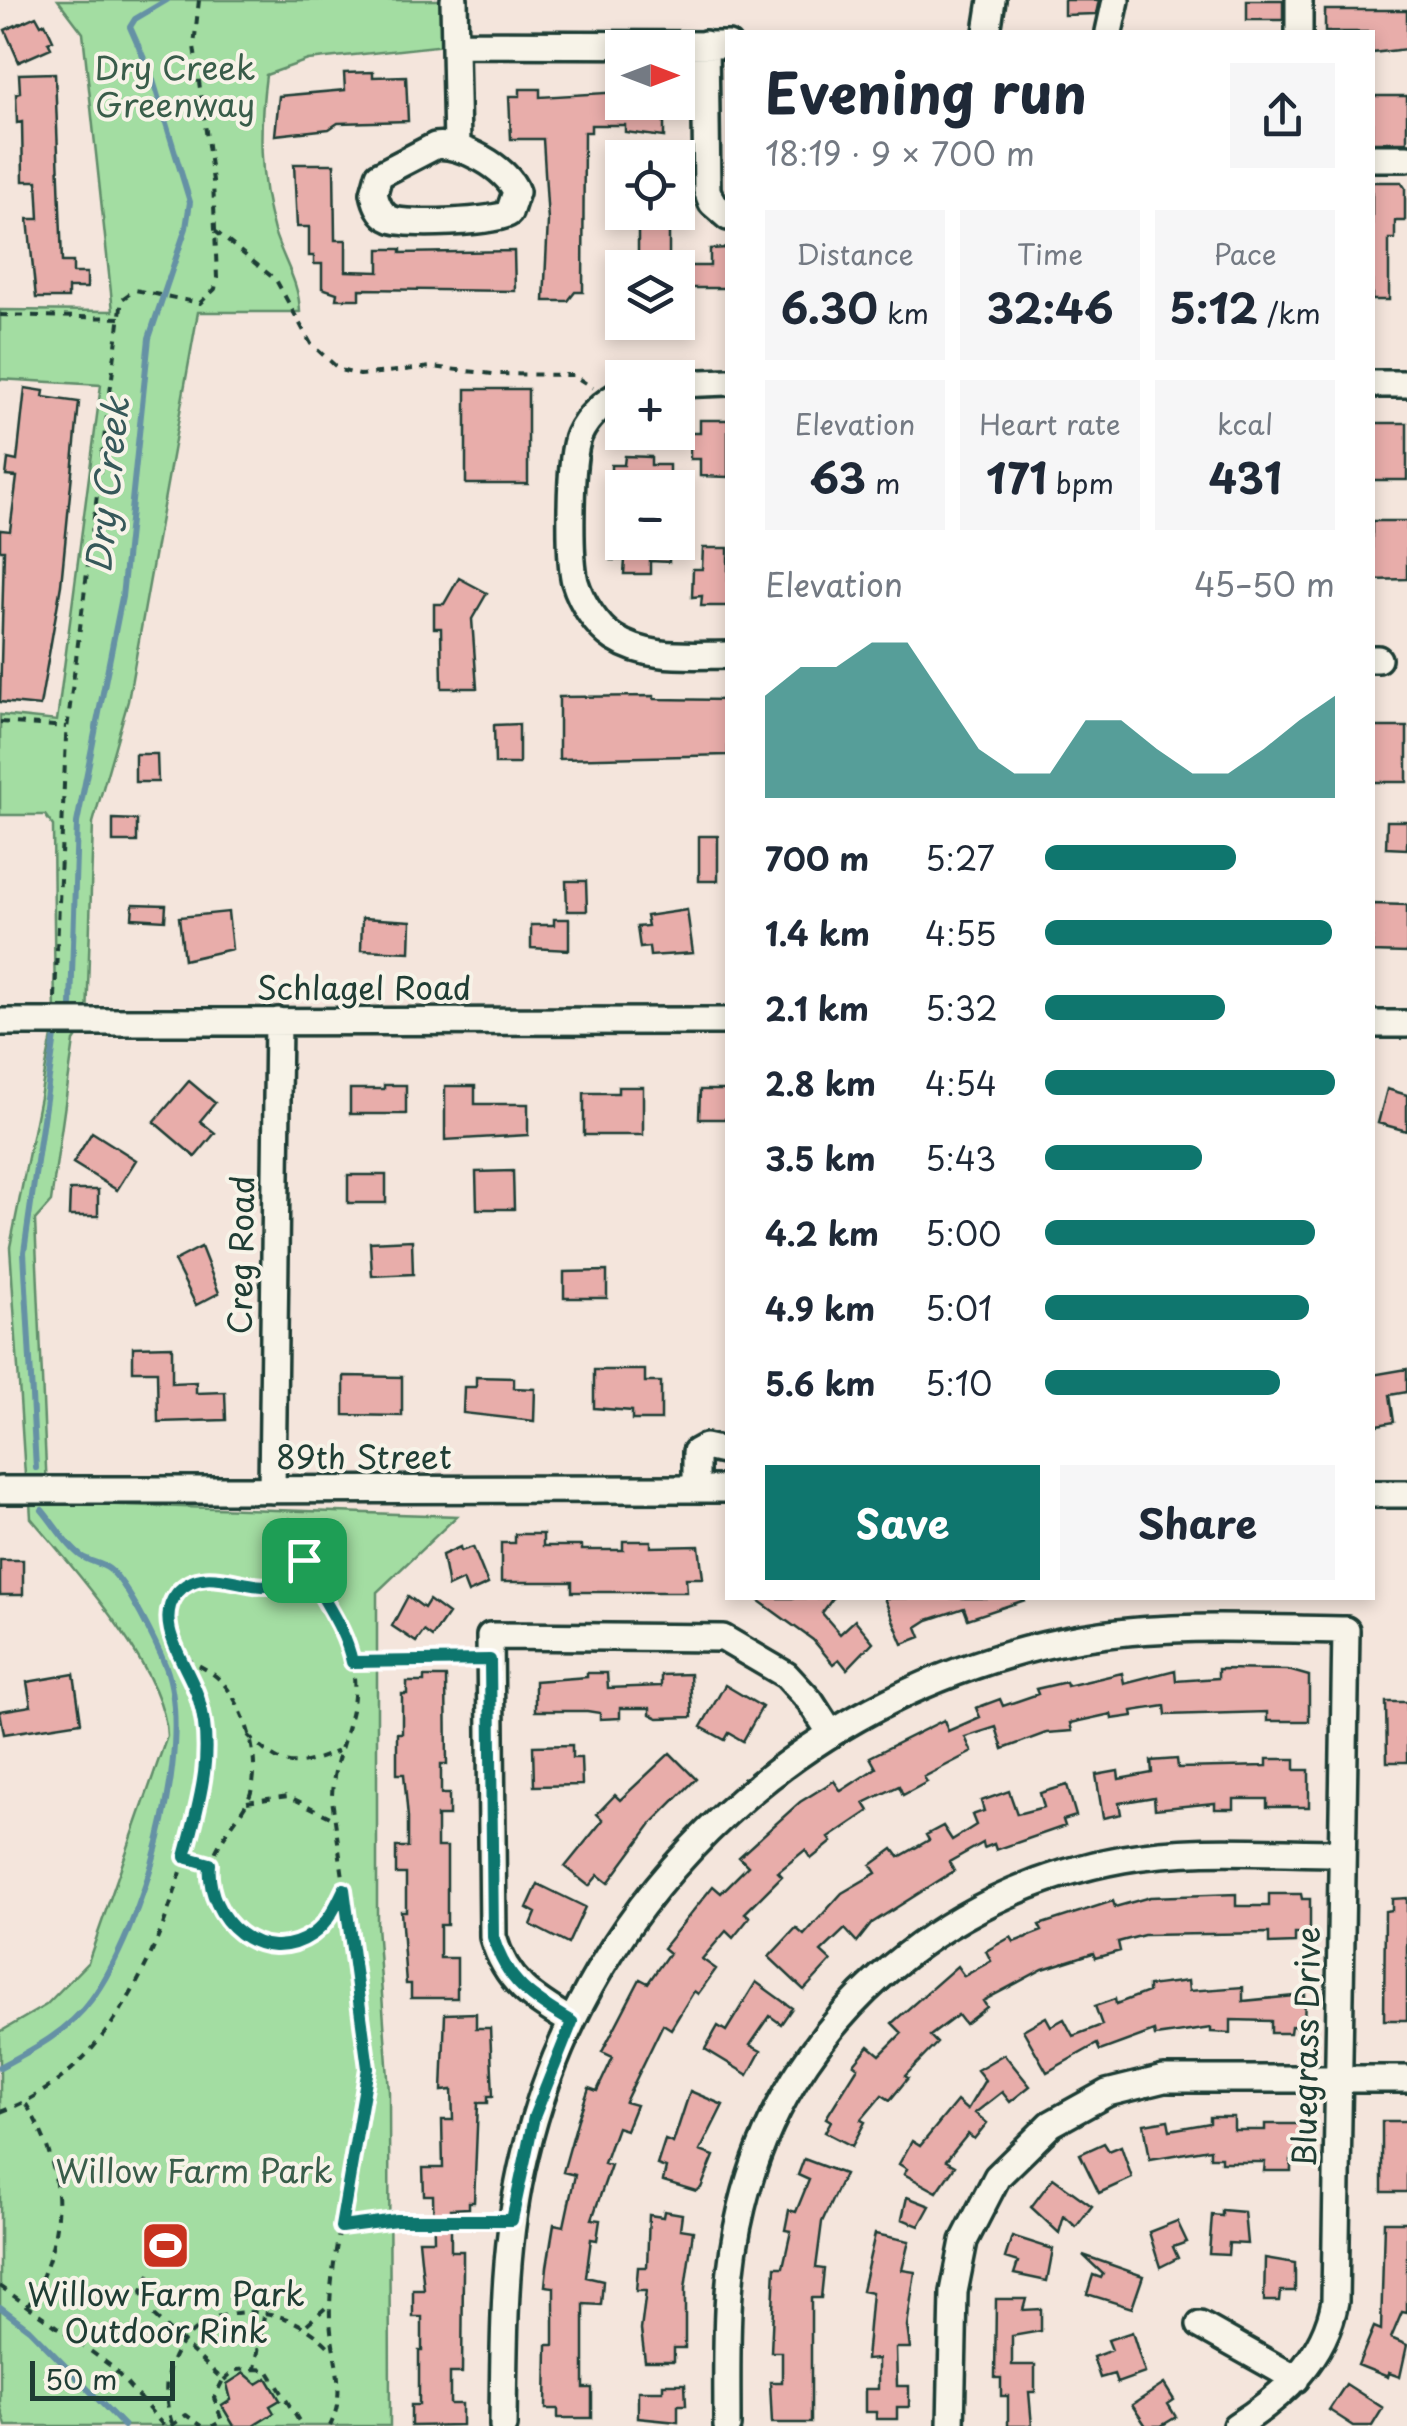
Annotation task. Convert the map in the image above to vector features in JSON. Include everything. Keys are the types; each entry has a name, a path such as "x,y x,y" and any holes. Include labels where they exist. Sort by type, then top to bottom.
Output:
{"street":[{"path":"454,0 457,146"},
{"path":"987,30 992,0"},
{"path":"1110,30 1116,0"},
{"path":"1298,0 1298,30"},
{"path":"456,44 716,45 706,190 712,203 725,214"},
{"path":"436,146 457,146 512,182 516,196 507,215 398,221 382,212 374,191 382,172 436,146"},
{"path":"1375,158 1407,158"},
{"path":"695,383 725,382"},
{"path":"1375,384 1407,384"},
{"path":"605,408 579,435 572,464 575,581 593,618 614,638 656,655 725,655"},
{"name":"Creg Road","path":"278,1021 278,1490"},
{"name":"Schlagel Road","path":"0,1022 725,1021"},
{"path":"1375,1024 1407,1024"},
{"path":"696,1488 696,1452 705,1447 725,1451"},
{"name":"89th Street","path":"0,1490 725,1489"},
{"path":"1375,1494 1407,1494"},
{"name":"Bluegrass Drive","path":"830,1732 962,1670 1062,1642 1141,1631 1346,1630 1335,2300 1322,2340 1296,2380 1236,2426"},
{"path":"503,2426 504,2290 512,2220 534,2117 572,2022 632,1917 692,1845 756,1785 830,1732 810,1701 786,1675 743,1646 723,1638 490,1636 493,1937 504,1966 521,1989 572,2022"},
{"path":"727,2426 729,2285 752,2170 806,2063 834,2024 876,1979 915,1945 959,1917 1072,1871 1125,1858 1178,1854 1342,1854"},
{"path":"951,2426 954,2292 960,2254 990,2186 1030,2141 1065,2115 1128,2085 1179,2078 1407,2079"},
{"path":"1200,2326 1296,2380"}],"path":[{"path":"55,1022 67,727 120,318 126,292 200,303 214,289 213,181 194,46 199,0"},
{"path":"215,232 276,280 311,344 340,370 360,375 432,368 573,374 605,392"},
{"path":"0,315 120,318"},
{"path":"0,722 67,727"},
{"path":"278,1490 286,1520 303,1544 304,1560 316,1590 341,1627 352,1662 354,1705 332,1780 368,2068 330,2304 330,2347 340,2390 330,2426"},
{"path":"287,1582 304,1560"},
{"path":"0,2112 26,2104 74,2064 134,1989 161,1932 203,1786 206,1746 200,1704 172,1638 173,1600 185,1586 216,1578 260,1588 287,1582 316,1590"},
{"path":"181,1656 226,1686 240,1708 248,1735 252,1775 247,1802 221,1836 210,1864 210,1894 221,1917 241,1936 265,1944 291,1944 314,1933 344,1889"},
{"path":"352,1662 490,1660"},
{"path":"248,1735 272,1758 288,1764 306,1763 338,1750"},
{"path":"247,1802 288,1796 334,1819"},
{"path":"185,1857 210,1864"},
{"path":"26,2104 51,2151 60,2204 50,2260 28,2306"},
{"path":"341,2227 396,2220 512,2220"},
{"path":"150,2274 143,2284 143,2303 223,2380"},
{"path":"0,2286 121,2375 169,2425"},
{"path":"307,2324 330,2304"},
{"path":"169,2425 168,2380 184,2344 220,2316 266,2310 307,2324 330,2347"},
{"path":"255,2369 266,2310"},
{"path":"228,2426 222,2421 214,2398 223,2380 235,2370 255,2369 268,2370 302,2426"},
{"path":"169,2425 186,2415 202,2426"},
{"path":"213,2426 222,2421"}],"green space":[{"name":"Dry Creek Greenway","path":"58,0 454,0 455,44 308,60 266,75 262,114 265,192 274,231 297,290 300,312 198,312 128,701 93,823 87,1022 74,1041 51,1202 35,1220 47,1490 26,1490 10,1247 55,1022 53,826 45,815 0,815 0,715 57,721 101,385 0,379 0,310 113,311 83,33"},
{"name":"Willow Farm Park","path":"30,1502 457,1516 377,1592 377,1925 389,2092 390,2426 6,2426 0,2405 0,2032 46,2005 88,1962 167,1736 162,1709 134,1651 31,1518"}],"building":[{"path":"1064,0 1099,0 1096,14 1064,15"},
{"path":"1247,0 1283,0 1283,20 1247,20"},
{"path":"1325,10 1407,10 1407,49 1375,53 1375,30 1325,30"},
{"path":"36,16 41,25 45,23 53,40 48,42 51,48 19,62 5,30"},
{"path":"373,72 373,77 406,76 408,121 338,123 329,129 275,135 279,96 345,90 344,73"},
{"path":"55,73 62,262 73,262 73,273 87,273 87,288 68,288 68,298 36,298 28,219 39,219 37,181 23,181 22,122 17,123 16,93 20,92 19,74"},
{"path":"520,89 540,89 540,97 605,93 605,120 664,120 664,137 625,132 625,125 591,125 591,132 584,132 583,292 575,292 568,301 544,301 548,221 543,139 511,139 509,96 520,96"},
{"path":"1375,96 1407,96 1407,142 1375,142"},
{"path":"294,164 334,164 335,240 346,240 346,271 379,272 379,249 401,249 401,253 514,251 515,291 360,289 360,299 336,299 337,293 322,288 322,264 314,264 314,256 309,256 309,227 297,227"},
{"path":"1375,182 1401,182 1405,188 1405,221 1395,221 1395,239 1389,239 1389,300 1375,300"},
{"path":"638,230 669,230 669,250 638,250"},
{"path":"725,248 725,288 695,288 695,266 710,266 710,249"},
{"path":"25,388 44,391 43,397 79,402 61,585 40,706 0,702 4,550 0,550 0,530 10,531 17,477 6,476 8,459 17,461"},
{"path":"466,389 528,389 528,484 466,484"},
{"path":"700,420 725,420 725,477 700,476 700,459 690,459 690,450 695,450 695,433 700,433"},
{"path":"1375,423 1407,423 1407,480 1375,480"},
{"path":"625,456 651,457 651,465 669,465 669,470 611,470 611,465 624,465"},
{"path":"1375,521 1407,521 1407,579 1375,580"},
{"path":"703,548 725,548 725,606 701,606 702,596 692,597 693,569 702,569"},
{"path":"625,560 669,560 650,561 650,574 624,574"},
{"path":"459,578 487,593 472,619 477,688 442,688 441,628 434,628 434,604 444,604"},
{"path":"559,697 725,700 725,755 559,759"},
{"path":"519,724 519,764 495,764 494,725"},
{"path":"1375,727 1407,727 1407,782 1375,782"},
{"path":"135,754 157,754 158,782 135,782"},
{"path":"113,819 137,820 137,842 113,842"},
{"path":"1387,821 1407,821 1407,849 1386,848"},
{"path":"699,836 718,836 718,881 699,881"},
{"path":"566,881 586,881 587,911 567,911"},
{"path":"133,904 166,905 165,920 132,918"},
{"path":"1375,904 1407,905 1407,953 1375,952"},
{"path":"687,910 693,953 650,956 649,947 640,948 637,927 648,926 646,916"},
{"path":"228,912 232,949 184,960 179,917"},
{"path":"362,918 411,921 410,952 361,950"},
{"path":"554,919 569,919 569,950 531,948 531,925 554,925"},
{"path":"189,1081 215,1103 200,1121 215,1133 195,1157 154,1122"},
{"path":"384,1085 406,1085 406,1114 350,1114 350,1089 384,1089"},
{"path":"445,1086 475,1086 475,1104 528,1104 528,1135 445,1140"},
{"path":"618,1087 643,1087 643,1135 584,1135 584,1093 618,1093"},
{"path":"1387,1089 1407,1095 1407,1131 1378,1123"},
{"path":"700,1090 725,1090 725,1119 699,1119"},
{"path":"92,1132 136,1160 117,1190 73,1163"},
{"path":"513,1171 514,1209 477,1209 476,1172"},
{"path":"348,1175 386,1175 386,1203 348,1203"},
{"path":"70,1190 98,1190 98,1216 69,1216"},
{"path":"412,1240 413,1274 372,1276 370,1242"},
{"path":"201,1247 219,1293 196,1305 174,1261"},
{"path":"607,1271 607,1298 564,1298 564,1272"},
{"path":"172,1346 172,1383 196,1382 196,1393 225,1392 226,1420 158,1422 157,1371 133,1371 133,1347"},
{"path":"1407,1369 1407,1392 1390,1395 1394,1422 1375,1425 1375,1374"},
{"path":"594,1370 645,1370 645,1382 661,1382 661,1420 632,1420 632,1411 594,1408"},
{"path":"344,1376 402,1377 402,1416 344,1415"},
{"path":"476,1377 514,1378 514,1388 535,1389 534,1421 463,1413 464,1387 476,1387"},
{"path":"515,1534 543,1534 543,1546 582,1546 582,1550 623,1550 623,1541 651,1541 651,1547 699,1546 703,1578 686,1578 687,1592 572,1592 572,1582 501,1582 501,1543 515,1543"},
{"path":"460,1547 461,1551 473,1547 488,1584 468,1593 463,1580 448,1587 442,1555"},
{"path":"0,1560 23,1560 23,1595 0,1595"},
{"path":"408,1596 424,1608 429,1600 448,1614 432,1637 424,1631 416,1642 392,1626"},
{"path":"758,1600 832,1600 822,1613 840,1634 855,1620 873,1642 847,1669 839,1659 833,1664 813,1640"},
{"path":"885,1600 1025,1600 968,1619 964,1608 928,1620 917,1627 921,1637 903,1644"},
{"path":"1218,1669 1288,1670 1309,1676 1309,1721 1267,1721 1267,1712 1166,1715 1165,1706 1132,1711 1133,1716 1112,1719 1111,1714 1070,1723 1072,1731 1046,1733 1003,1749 996,1727 965,1737 972,1752 924,1777 927,1782 903,1795 899,1786 864,1803 869,1811 829,1838 832,1842 811,1859 805,1850 778,1872 782,1876 745,1913 750,1917 733,1938 726,1931 702,1959 716,1969 698,1994 694,1991 671,2029 663,2024 625,2102 636,2105 626,2130 617,2127 604,2163 611,2165 592,2219 600,2220 597,2240 591,2239 586,2277 603,2281 601,2305 584,2304 584,2388 592,2388 592,2418 558,2418 558,2409 546,2409 547,2345 554,2345 554,2287 545,2286 547,2267 554,2224 564,2226 575,2175 563,2172 578,2119 589,2088 597,2091 613,2057 602,2052 640,1979 648,1983 669,1953 663,1948 713,1886 721,1893 748,1866 739,1857 800,1802 834,1781 841,1791 876,1768 870,1757 944,1720 948,1731 980,1717 976,1708 1000,1699 1003,1706 1038,1694 1036,1689 1066,1682 1067,1686 1122,1673 1124,1683 1175,1670 1176,1681 1218,1678"},
{"path":"587,1673 607,1673 608,1688 661,1686 661,1675 690,1674 692,1717 658,1718 650,1714 650,1708 620,1708 620,1718 600,1719 600,1713 587,1711 535,1711 535,1681 587,1677"},
{"path":"74,1674 81,1722 4,1734 0,1711 31,1706 27,1682"},
{"path":"424,1677 446,1677 447,1764 441,1764 441,1794 449,1794 449,1816 437,1816 437,1847 447,1847 447,1925 440,1925 440,1958 457,1958 457,1998 411,1998 411,1984 406,1984 401,1911 406,1911 406,1874 396,1874 396,1847 408,1847 408,1818 404,1774 397,1774 397,1733 402,1733 402,1694 407,1694 407,1682 424,1682"},
{"path":"725,1685 762,1707 743,1741 729,1733 725,1740 701,1727"},
{"path":"1386,1702 1407,1702 1407,1762 1387,1762"},
{"path":"572,1745 572,1758 581,1758 582,1785 534,1786 533,1746"},
{"path":"670,1753 696,1779 653,1822 608,1883 598,1875 589,1886 565,1867 603,1820 597,1814 615,1795 620,1800"},
{"path":"1177,1759 1178,1768 1267,1766 1267,1759 1295,1759 1295,1770 1309,1770 1309,1807 1267,1807 1267,1799 1234,1799 1234,1809 1215,1809 1215,1803 1155,1809 1154,1797 1119,1803 1121,1814 1103,1818 1096,1775 1118,1771 1119,1779 1152,1773 1151,1761"},
{"path":"1067,1785 1076,1816 1063,1820 1065,1826 996,1850 994,1844 984,1848 983,1843 949,1862 954,1871 872,1923 857,1942 845,1929 821,1952 831,1961 804,1990 769,1957 796,1928 804,1935 842,1893 876,1873 871,1865 893,1849 899,1857 929,1840 926,1835 943,1826 952,1840 976,1825 972,1815 984,1811 981,1801 1009,1791 1017,1814 1044,1807 1040,1793"},
{"path":"538,1884 585,1907 568,1944 531,1925 536,1913 527,1908"},
{"path":"1236,1894 1236,1906 1269,1906 1269,1894 1301,1894 1302,1899 1310,1899 1310,1934 1295,1934 1295,1943 1269,1944 1269,1933 1144,1935 1118,1942 1120,1951 1095,1958 1093,1953 1043,1969 983,2001 987,2007 965,2024 958,2015 930,2036 937,2043 905,2076 908,2078 890,2100 882,2095 861,2120 865,2122 852,2146 825,2132 831,2121 826,2118 858,2067 854,2064 869,2046 880,2055 902,2033 892,2023 957,1966 964,1976 991,1961 986,1951 1011,1937 1014,1942 1042,1931 1039,1925 1113,1901 1115,1907 1150,1897"},
{"path":"1407,1898 1407,2020 1384,2020 1385,1911 1392,1910 1392,1899"},
{"path":"1188,1981 1189,1991 1243,1987 1243,2001 1305,1995 1304,2027 1291,2026 1290,2033 1271,2033 1271,2021 1231,2020 1231,2033 1211,2032 1211,2028 1155,2036 1154,2031 1100,2051 1097,2044 1047,2072 1023,2030 1046,2017 1051,2026 1064,2019 1073,2036 1102,2025 1095,2006 1115,1999 1116,2004 1148,1992 1148,1986"},
{"path":"756,1982 792,2008 781,2024 770,2016 750,2045 761,2051 748,2075 705,2049 718,2026 726,2031"},
{"path":"476,2013 476,2028 490,2028 493,2096 488,2096 488,2103 478,2103 474,2202 469,2202 469,2208 451,2209 451,2251 463,2251 463,2271 462,2373 450,2373 450,2404 462,2404 462,2425 411,2426 411,2405 419,2405 422,2351 422,2317 413,2317 413,2290 424,2290 419,2240 434,2240 433,2195 424,2195 423,2168 443,2168 442,2120 453,2120 452,2090 442,2091 445,2014"},
{"path":"1004,2054 1030,2086 1010,2102 1002,2092 975,2113 987,2123 974,2139 968,2134 946,2161 955,2166 937,2192 904,2174 907,2169 899,2164 912,2141 920,2146 957,2101 967,2110 985,2080 977,2070"},
{"path":"690,2091 723,2105 700,2151 714,2156 701,2188 696,2191 663,2181 666,2168 657,2165 665,2140 673,2143"},
{"path":"1210,2117 1234,2117 1234,2130 1265,2130 1265,2124 1306,2124 1305,2161 1291,2160 1291,2171 1264,2171 1265,2162 1221,2162 1221,2157 1210,2157 1210,2149 1150,2159 1144,2124 1168,2120 1170,2130 1210,2123"},
{"path":"1382,2121 1407,2121 1407,2192 1382,2192"},
{"path":"1104,2143 1109,2151 1121,2146 1132,2178 1099,2193 1080,2154"},
{"path":"804,2159 844,2174 822,2222 816,2268 824,2269 821,2298 811,2298 811,2423 772,2423 770,2382 782,2382 782,2352 771,2352 775,2267 783,2267 791,2231 785,2230 789,2210 796,2212 809,2180 798,2175"},
{"path":"1053,2178 1092,2206 1076,2227 1064,2216 1059,2233 1031,2207"},
{"path":"907,2197 930,2206 919,2226 902,2219"},
{"path":"1222,2210 1244,2212 1247,2244 1229,2243 1228,2255 1209,2254 1212,2215 1222,2216"},
{"path":"664,2211 682,2214 680,2229 693,2231 685,2289 685,2348 674,2348 674,2361 645,2361 641,2330 646,2291 636,2291 638,2267 647,2267 649,2215 663,2217"},
{"path":"1177,2221 1187,2242 1173,2247 1178,2258 1160,2267 1149,2232"},
{"path":"1384,2222 1407,2222 1407,2313 1402,2312 1391,2338 1407,2345 1400,2377 1389,2373 1388,2377 1358,2365 1374,2327 1381,2330"},
{"path":"875,2234 909,2241 902,2270 915,2272 907,2326 910,2348 896,2348 897,2386 909,2386 909,2407 897,2407 897,2419 876,2419 876,2412 865,2412 865,2389 878,2389 878,2359 866,2360 872,2292 862,2290"},
{"path":"1012,2236 1053,2249 1047,2281 1014,2274 1018,2262 1005,2258"},
{"path":"1083,2255 1143,2276 1132,2308 1087,2294 1093,2275 1101,2278 1103,2274"},
{"path":"1265,2258 1295,2263 1295,2291 1281,2291 1280,2301 1264,2301"},
{"path":"996,2299 1026,2299 1023,2310 1041,2309 1041,2331 1012,2336 1012,2365 1035,2365 1035,2392 1029,2392 1032,2426 1008,2426 1008,2396 1001,2396 1001,2378 995,2378"},
{"path":"1132,2332 1145,2373 1117,2383 1114,2374 1100,2378 1093,2357 1112,2350 1108,2340"},
{"path":"244,2373 257,2384 267,2378 280,2400 270,2406 274,2413 253,2426 234,2426 222,2406 231,2400 227,2384"},
{"path":"663,2384 685,2384 686,2405 678,2405 678,2422 638,2418 638,2391 663,2391"},
{"path":"1164,2384 1174,2400 1168,2404 1176,2417 1161,2426 1146,2426 1132,2405"},
{"path":"1346,2384 1383,2408 1372,2426 1354,2426 1329,2410"}],"waterway":[{"name":"Dry Creek","path":"71,1005 77,823 122,597 149,338 186,228 190,202 152,77 130,27 135,19 167,0"},
{"name":"Dry Creek","path":"36,1468 24,1252 55,1036"},
{"name":"Dry Creek","path":"0,2067 61,2031 91,2000 110,1969 145,1886 159,1838 174,1744 173,1702 166,1667 133,1600 109,1569 76,1551 42,1510"},
{"name":"Dry Creek","path":"0,2307 29,2329 124,2426"}],"place":[{"name":"Willow Farm Park Outdoor Rink","path":"166,2245"}],"route":[{"path":"304,1560 316,1590 344,1632 352,1662 490,1660 493,1937 508,1974 521,1989 572,2022 534,2117 512,2220 396,2220 341,2227 368,2068 344,1889 330,1917 314,1933 291,1944 265,1944 247,1939 229,1926 212,1899 210,1864 185,1857 203,1786 206,1738 194,1683 172,1638 173,1600 185,1586 201,1579 220,1578 260,1588 281,1584 295,1576 304,1560"}]}
